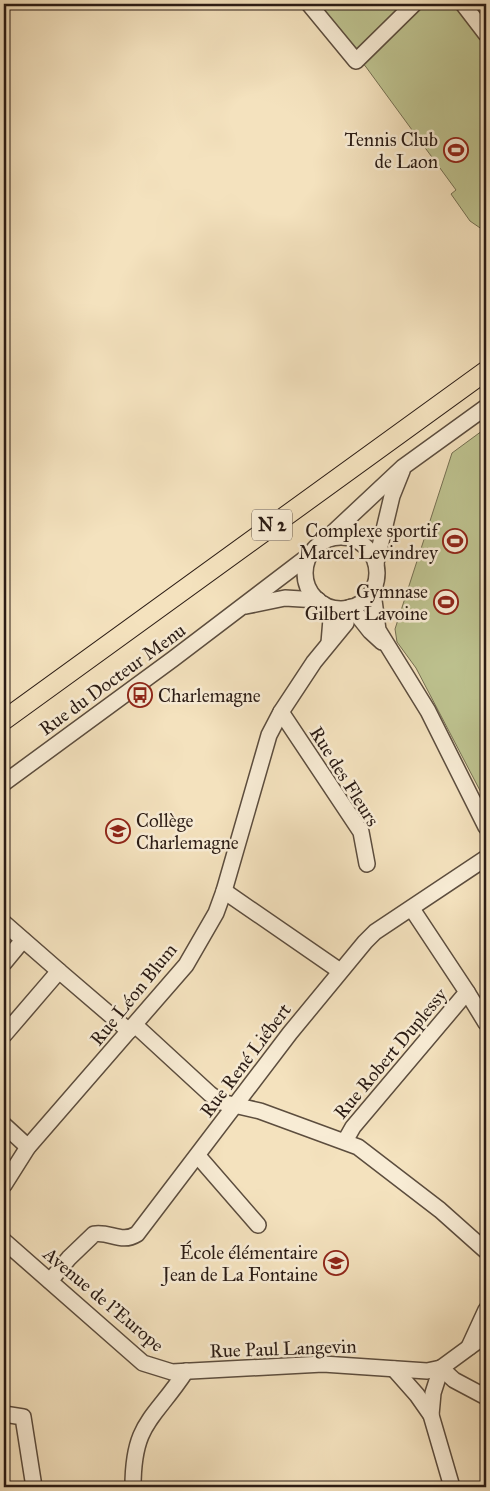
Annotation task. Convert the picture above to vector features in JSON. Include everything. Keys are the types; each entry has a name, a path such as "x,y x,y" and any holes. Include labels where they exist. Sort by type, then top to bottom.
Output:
{"main road":[{"name":"N 2","path":"4,720 486,371"}],"street":[{"path":"309,4 356,61 414,4"},
{"path":"463,4 486,34"},
{"path":"329,643 331,619 307,584 306,563 311,554 403,467 486,407"},
{"path":"403,467 392,496 376,563 373,593 378,630 407,674 428,711 486,827"},
{"path":"324,541 345,537 355,540 368,549 376,563"},
{"name":"Rue du Docteur Menu","path":"4,783 244,606 311,554"},
{"path":"320,602 335,608 350,608 366,599 375,586"},
{"name":"Rue du Docteur Menu","path":"244,606 285,598 320,602"},
{"path":"350,608 370,631 387,646"},
{"name":"Rue Léon Blum","path":"4,1185 28,1147 186,966 216,913 224,891 269,735 281,712 329,643 346,623 350,608"},
{"name":"Rue Léon Blum","path":"329,643 346,629 359,627 370,631"},
{"name":"Rue des Fleurs","path":"281,712 361,832 367,864"},
{"name":"Rue René Liébert","path":"50,1281 69,1258 94,1234 106,1234 124,1239 137,1234 340,971 375,932 486,858"},
{"path":"224,891 340,971"},
{"name":"Rue Robert Duplessy","path":"412,909 486,1023"},
{"path":"4,923 59,971 132,1028 221,1102 260,1111 345,1141 369,1153 440,1210 486,1251"},
{"path":"4,963 23,940"},
{"path":"4,1035 59,971"},
{"name":"Rue Robert Duplessy","path":"345,1141 353,1126 467,992"},
{"path":"4,1125 28,1147"},
{"path":"198,1156 258,1225"},
{"name":"Avenue de l'Europe","path":"4,1241 143,1363 162,1370 186,1372"},
{"path":"469,1347 486,1310"},
{"path":"431,1415 433,1393 441,1368 486,1335"},
{"name":"Rue Paul Langevin","path":"186,1372 305,1364 368,1365 427,1371 441,1368"},
{"path":"394,1368 431,1415 452,1487"},
{"path":"441,1368 454,1380 486,1397"},
{"path":"133,1487 134,1456 140,1435 151,1416 186,1372"},
{"path":"4,1414 23,1417 34,1487"}],"green space":[{"name":"Tennis Club de Laon","path":"313,4 453,4 486,45 486,232 470,221 451,194 456,190 366,67"},
{"name":"Complexe sportif Marcel Levindrey","path":"486,428 486,802 416,668 397,642 395,629 452,453"}],"place":[{"name":"Tennis Club de Laon","path":"456,150"},
{"name":"Complexe sportif Marcel Levindrey","path":"455,541"},
{"name":"Gymnase Gilbert Lavoine","path":"446,602"},
{"name":"Charlemagne","path":"140,695"},
{"name":"Collège Charlemagne","path":"118,831"},
{"name":"École élémentaire Jean de La Fontaine","path":"336,1263"}]}
